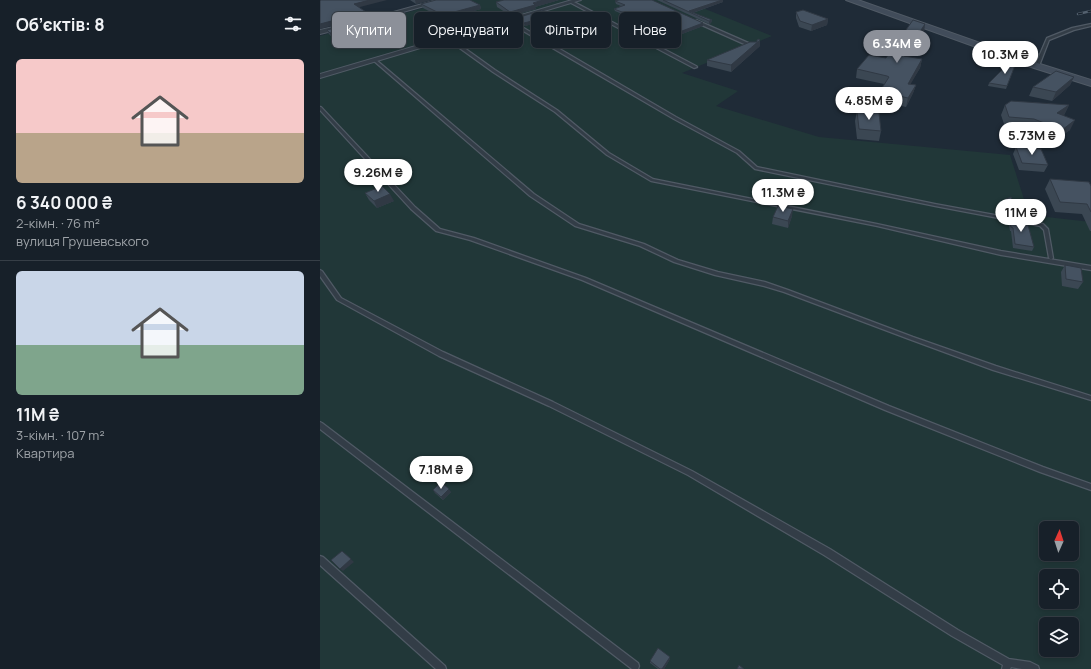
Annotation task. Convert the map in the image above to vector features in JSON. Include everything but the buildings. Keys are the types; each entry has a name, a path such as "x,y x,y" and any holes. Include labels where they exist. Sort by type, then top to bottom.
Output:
{"street":[{"path":"320,32 443,0"},
{"path":"523,16 575,1"},
{"path":"855,1 1037,66 1091,83"},
{"path":"320,76 415,48"}],"lane":[{"path":"575,1 695,67"},
{"path":"692,19 754,47"},
{"path":"1037,66 1048,39 1073,29 1091,25"},
{"path":"523,29 675,118 738,152 756,168 928,204 1041,225 1046,229 1051,258"},
{"path":"462,48 494,71 556,111 608,154 652,180 877,225 1001,253 1091,268"},
{"path":"375,60 532,195 577,225 642,245 676,261 717,274 765,284 786,291 995,368 1091,398"},
{"path":"320,108 413,208 438,230 472,238 584,278 894,411 1042,470 1091,487"},
{"path":"320,272 339,299 441,354 551,404 690,473 827,552 1007,666 1030,666 1035,669"},
{"path":"320,425 635,666"},
{"path":"320,560 442,669"}],"green space":[{"path":"453,0 703,0 693,4 772,36 682,73 738,91 716,106 819,137 1010,155 1029,215 1091,222 1091,669 320,669 320,36 332,33 332,48 406,48 406,13"}],"railway":[{"path":"1078,14 1091,11"}]}
